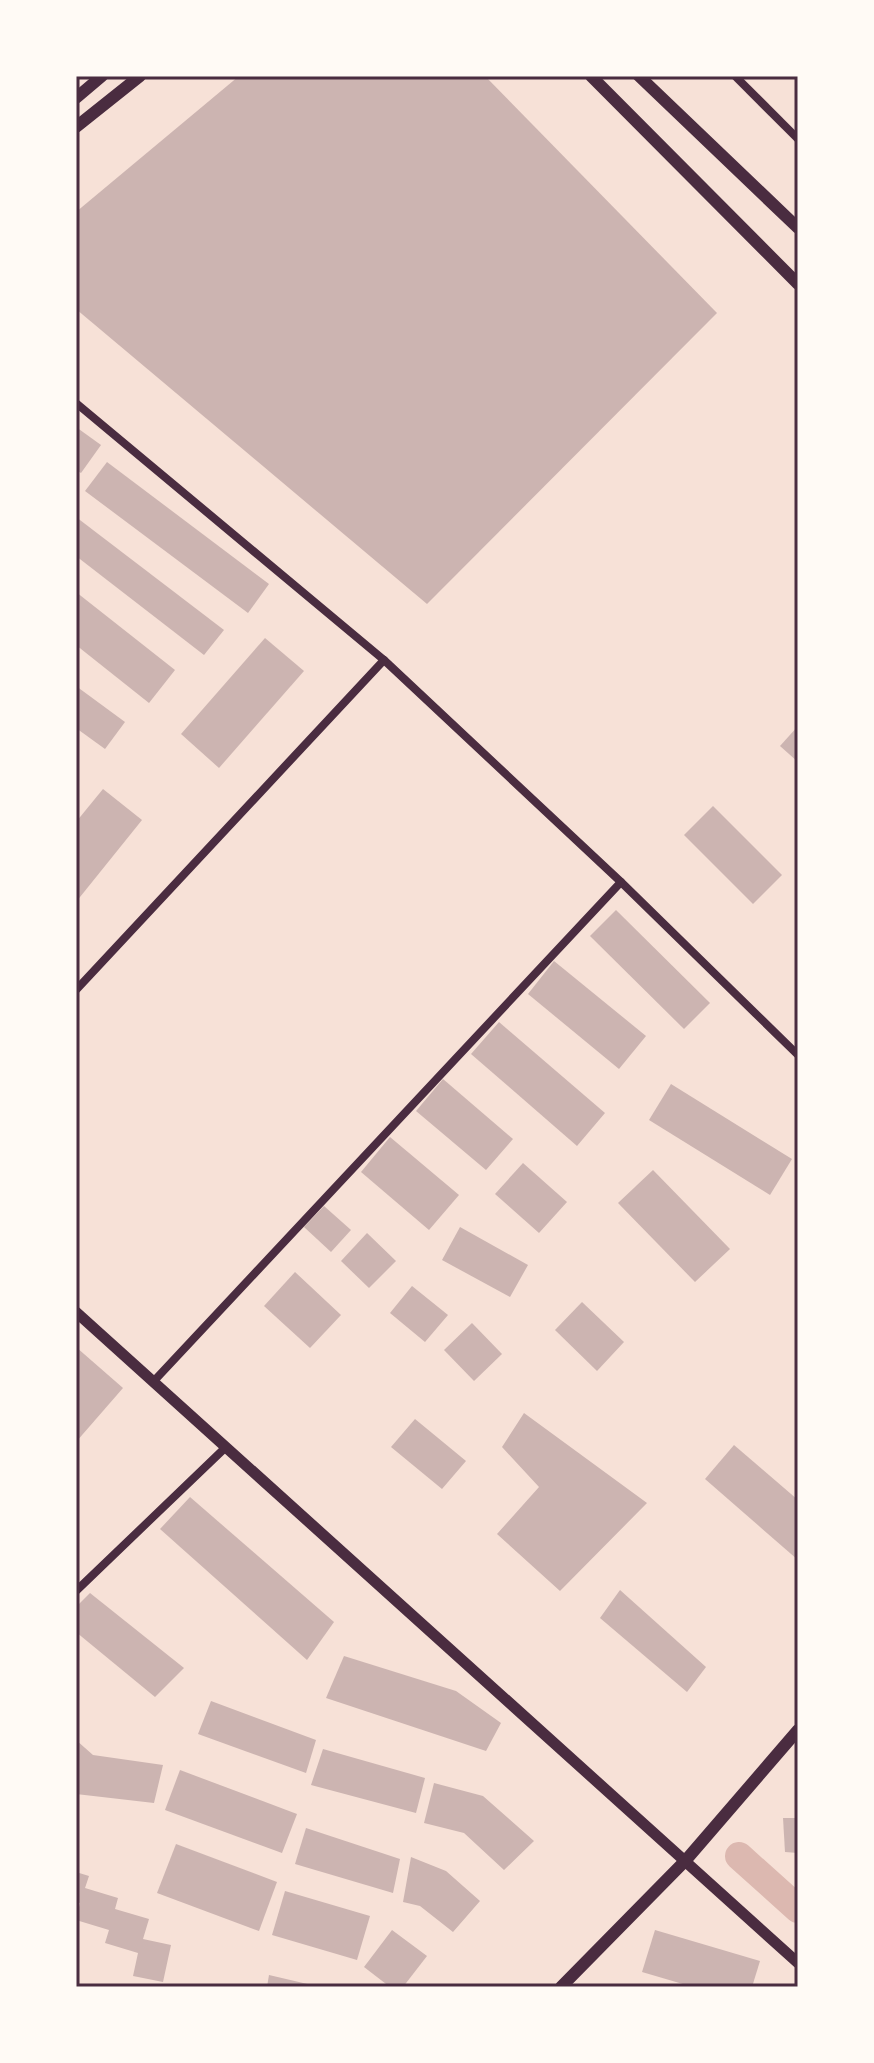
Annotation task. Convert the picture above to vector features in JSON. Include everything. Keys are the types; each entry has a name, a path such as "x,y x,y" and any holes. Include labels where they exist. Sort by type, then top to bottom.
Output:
{"main road":[{"path":"76,98 102,76"},
{"path":"76,127 140,76"},
{"path":"591,76 798,284"},
{"path":"639,76 798,228"},
{"path":"561,1987 686,1860 798,1730"}],"street":[{"path":"735,76 798,139"},
{"path":"76,403 384,660 621,882 798,1055"},
{"path":"76,990 384,660"},
{"path":"153,1382 621,882"},
{"path":"76,1312 798,1963"},
{"path":"76,1591 226,1447"}],"building":[{"path":"239,76 485,76 717,313 427,604 76,309 76,212"},
{"path":"76,427 101,445 81,473 76,470"},
{"path":"107,462 269,584 248,613 85,491"},
{"path":"76,517 224,630 204,655 76,556"},
{"path":"76,592 175,670 149,703 76,645"},
{"path":"265,638 304,671 219,768 181,734"},
{"path":"76,686 125,722 105,749 76,728"},
{"path":"798,726 798,762 780,746"},
{"path":"103,789 142,820 76,902 76,822"},
{"path":"713,806 782,875 753,904 684,835"},
{"path":"616,910 710,1003 684,1029 590,936"},
{"path":"554,961 646,1036 619,1069 528,994"},
{"path":"499,1022 605,1113 577,1146 471,1054"},
{"path":"443,1079 513,1139 486,1170 416,1111"},
{"path":"671,1084 792,1159 770,1195 649,1120"},
{"path":"390,1137 459,1195 429,1230 361,1172"},
{"path":"523,1163 567,1202 539,1233 495,1194"},
{"path":"653,1170 730,1249 695,1282 618,1203"},
{"path":"324,1206 351,1230 331,1252 304,1227"},
{"path":"460,1227 528,1265 510,1297 442,1260"},
{"path":"367,1233 396,1261 369,1288 341,1261"},
{"path":"295,1272 341,1315 310,1348 264,1306"},
{"path":"412,1286 448,1315 425,1342 390,1313"},
{"path":"582,1302 624,1342 597,1371 555,1330"},
{"path":"472,1323 502,1354 474,1381 444,1350"},
{"path":"76,1347 123,1388 76,1442"},
{"path":"524,1413 647,1503 560,1591 497,1534 539,1487 502,1447"},
{"path":"415,1419 466,1461 442,1489 391,1447"},
{"path":"734,1445 798,1500 798,1560 705,1479"},
{"path":"190,1497 334,1622 307,1660 160,1529"},
{"path":"620,1590 706,1667 687,1692 600,1618"},
{"path":"90,1593 184,1668 155,1697 76,1632 76,1607"},
{"path":"344,1656 456,1691 501,1723 486,1751 326,1698"},
{"path":"211,1701 316,1740 306,1773 198,1734"},
{"path":"76,1740 93,1755 163,1765 154,1803 76,1794"},
{"path":"323,1749 425,1778 416,1813 311,1785"},
{"path":"180,1770 297,1814 282,1853 165,1810"},
{"path":"434,1783 483,1796 534,1841 504,1870 464,1833 424,1823"},
{"path":"783,1818 798,1818 798,1853 785,1852"},
{"path":"306,1828 400,1859 393,1893 295,1864"},
{"path":"176,1844 277,1882 259,1931 157,1893"},
{"path":"411,1857 446,1871 480,1901 453,1932 420,1906 403,1902"},
{"path":"76,1872 89,1876 85,1888 118,1898 115,1909 149,1919 143,1939 171,1945 163,1982 133,1976 138,1953 105,1943 109,1930 76,1920 80,1903 76,1902"},
{"path":"285,1891 370,1916 357,1960 272,1935"},
{"path":"392,1930 427,1956 403,1987 390,1987 364,1967"},
{"path":"655,1930 760,1961 752,1987 693,1987 642,1972"},
{"path":"269,1975 316,1986 316,1987 267,1987"}],"waterway":[{"path":"739,1856 798,1909"}]}
